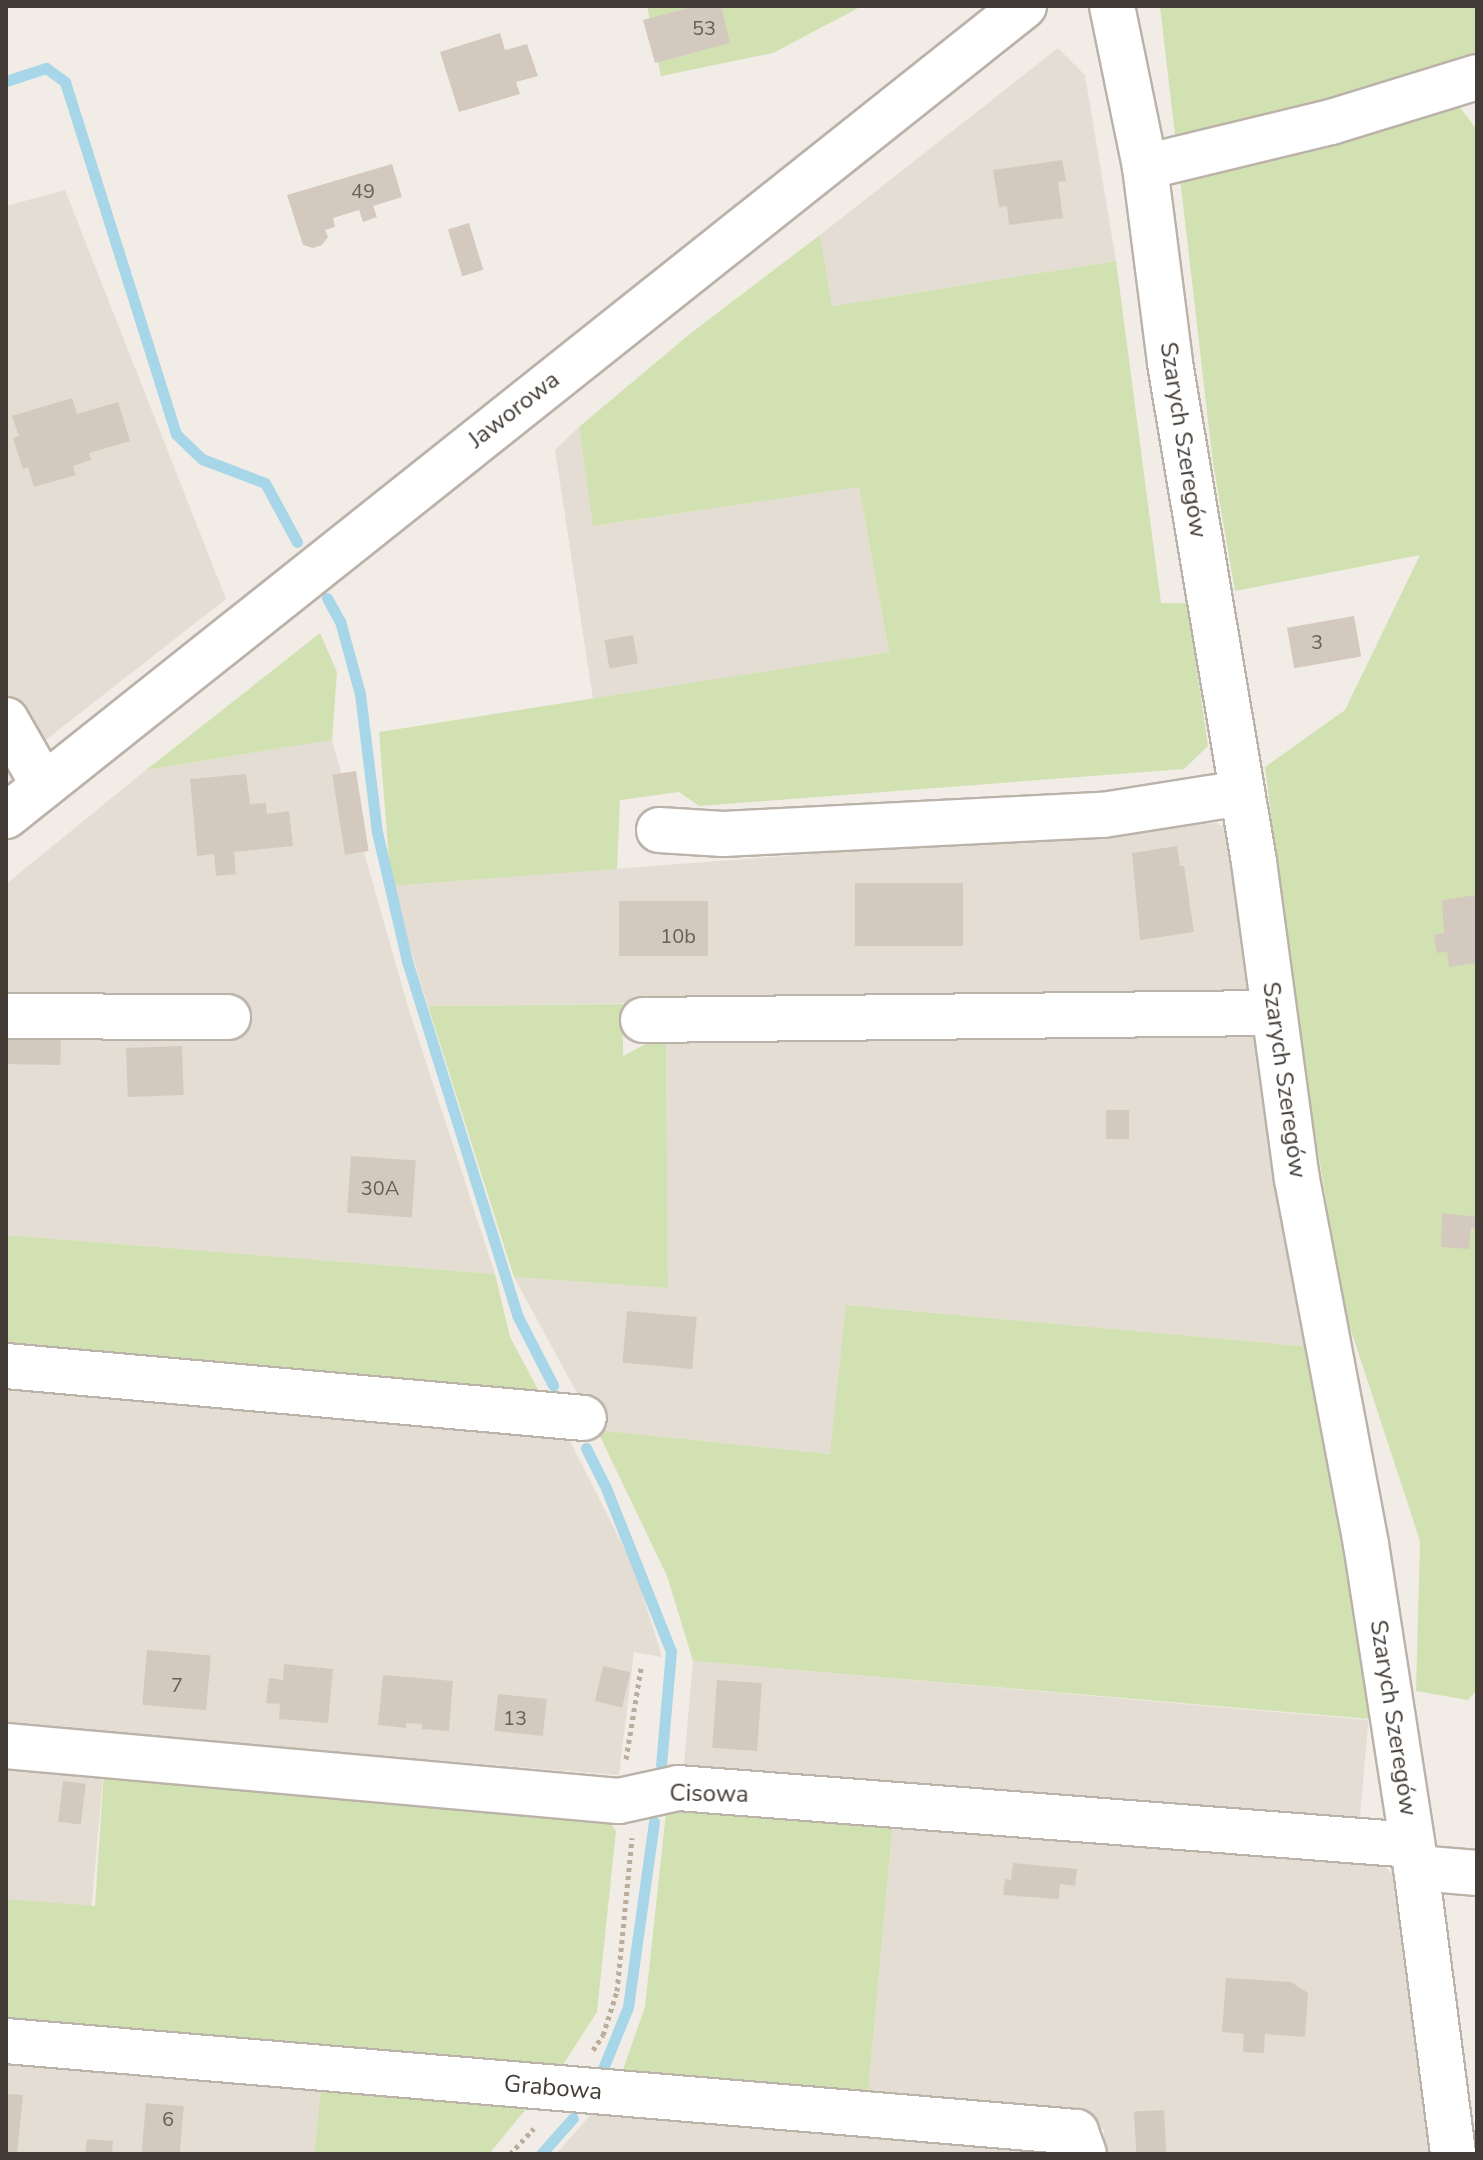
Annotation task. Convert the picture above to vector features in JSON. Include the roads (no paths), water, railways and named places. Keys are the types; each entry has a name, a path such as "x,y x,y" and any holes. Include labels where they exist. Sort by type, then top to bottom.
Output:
{"street":[{"name":"Jaworowa","path":"6,816 174,679 1024,6"},
{"name":"Szarych Szeregów","path":"1112,6 1145,167 1170,363 1242,793 1297,1179 1366,1544 1414,1856 1453,2154"},
{"path":"1145,167 1331,122 1477,77"},
{"path":"6,720 44,786"},
{"path":"659,830 723,834 1103,815 1242,793"},
{"path":"643,1020 1274,1013"},
{"path":"6,1016 228,1017"},
{"path":"6,1366 584,1418"},
{"name":"Cisowa","path":"6,1746 619,1801 678,1788 1414,1856 1477,1873"},
{"name":"Grabowa","path":"6,2041 1076,2132 1084,2154"}],"waterway":[{"path":"6,81 46,68 65,82 176,434 202,459 265,483 297,542"},
{"path":"327,598 340,621 360,694 377,832 407,961 517,1315 553,1385"},
{"path":"586,1448 606,1488 671,1651 661,1765"},
{"path":"602,2071 628,2007 654,1822"},
{"path":"541,2154 573,2118"}]}
